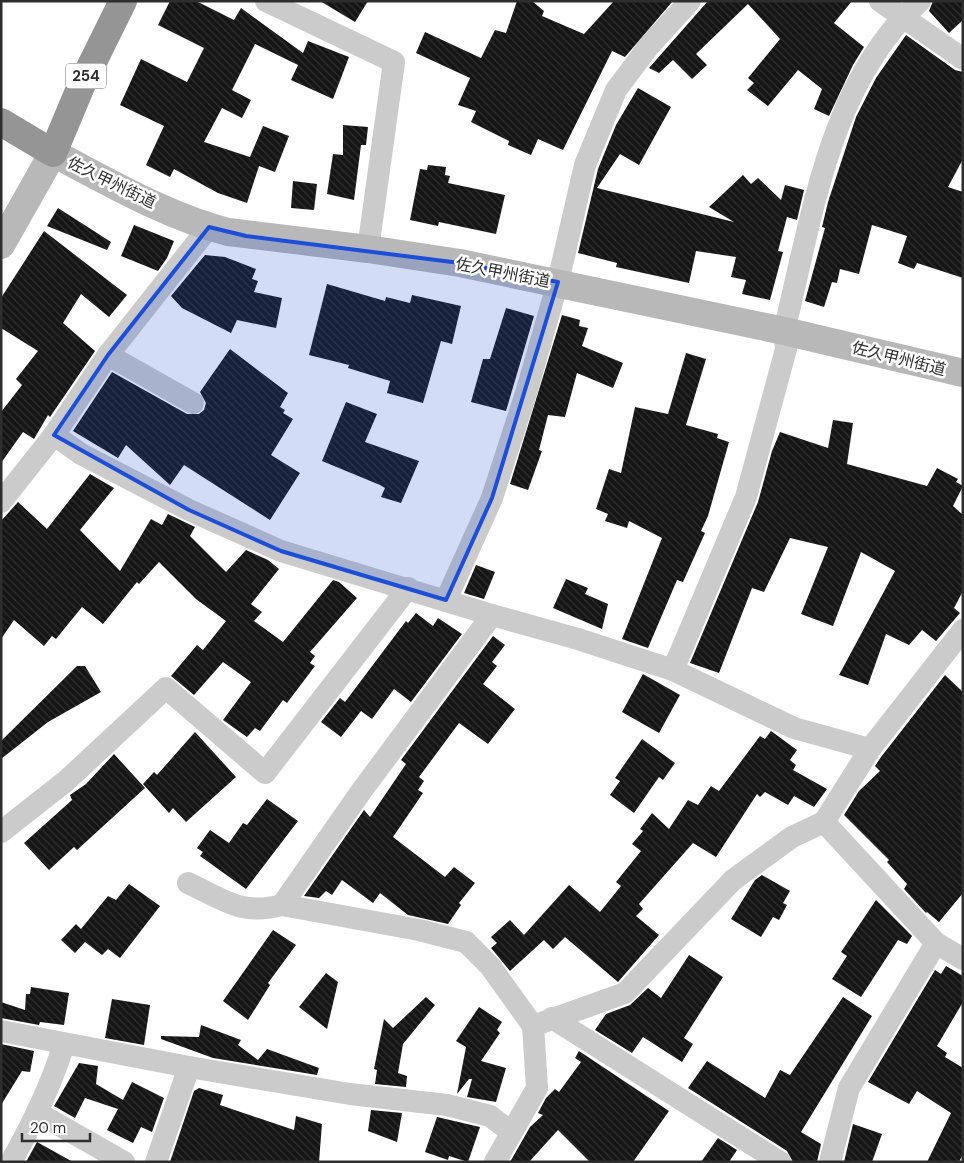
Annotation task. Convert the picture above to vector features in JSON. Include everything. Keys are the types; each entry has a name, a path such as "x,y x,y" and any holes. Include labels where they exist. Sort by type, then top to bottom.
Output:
{"highway":[{"name":"254","path":"53,153 81,86 123,1"},
{"path":"1,122 53,153"}],"main road":[{"name":"佐久甲州街道","path":"53,153 134,195 209,227 246,236 368,249 558,282 784,331 963,373"},
{"path":"1,245 53,153"}],"street":[{"path":"266,1 394,62 368,249"},
{"path":"446,600 492,498 526,393 558,282 585,165 616,90 649,46 690,1"},
{"path":"880,1 963,58"},
{"path":"673,670 746,497 786,349 784,331 828,154 852,92 878,49 902,17 920,1"},
{"path":"1,502 54,435 108,355 209,227"},
{"path":"108,355 193,403"},
{"path":"54,435 82,454 189,510 281,551 578,639 673,670 794,728 870,749"},
{"path":"2,830 66,781 166,688 266,773 408,588"},
{"path":"282,905 360,793 492,615"},
{"path":"542,1022 625,993 733,880 792,837 824,822 870,749 963,630"},
{"path":"824,822 936,943 963,959"},
{"path":"188,883 242,909 264,910 282,905 419,930 466,942 542,1022 780,1162"},
{"path":"830,1162 849,1088 936,943"},
{"path":"494,1162 537,1088 542,1022"},
{"path":"1,1031 189,1067 350,1094 447,1105 490,1116 511,1132"},
{"path":"11,1162 38,1113 53,1078 64,1044"},
{"path":"156,1162 189,1067"},
{"path":"38,1113 124,1162"}],"highlighted area":[{"path":"209,227 246,236 460,263 558,282 492,498 446,600 281,551 189,510 54,435 108,355"}],"building":[{"path":"170,1 196,1 234,20 241,8 303,53 308,41 349,57 333,99 291,80 298,65 255,44 232,90 251,100 242,118 222,108 204,142 250,157 263,126 289,136 275,172 259,166 247,203 218,193 174,169 170,177 146,165 164,126 120,105 141,59 187,82 204,48 158,25"},
{"path":"320,1 368,1 355,22"},
{"path":"517,1 532,1 544,11 542,16 584,34 614,1 672,2 625,57 612,51 563,150 538,139 531,155 508,145 509,141 471,122 476,111 458,105 470,78 416,53 425,32 481,58 495,30 506,33"},
{"path":"708,1 852,1 834,23 864,47 853,65 829,116 814,109 822,89 798,70 768,106 747,90 754,83 748,78 780,39 748,4 696,54 707,65 692,79 673,60 659,73 649,68"},
{"path":"933,1 963,1 963,20 949,33 929,11"},
{"path":"906,35 955,70 963,72 963,159 948,187 963,192 963,278 917,263 914,269 898,263 907,236 872,225 859,274 840,269 837,283 832,282 824,307 805,301 825,228 822,227 828,202 856,117 876,78"},
{"path":"638,88 671,107 639,165 620,154 597,188 734,222 709,207 743,175 751,184 758,178 781,200 785,185 804,190 797,220 787,217 778,251 783,252 770,300 742,294 746,280 731,277 736,257 696,251 689,283 616,267 617,263 578,253 598,169 616,125"},
{"path":"343,125 368,127 366,145 361,145 354,200 327,194 333,154 343,155"},
{"path":"428,165 446,167 445,175 450,176 448,183 505,195 496,234 439,222 438,226 410,220 420,169 427,170"},
{"path":"293,181 317,184 314,210 291,208"},
{"path":"58,208 111,242 107,250 47,226"},
{"path":"134,225 174,241 167,258 158,271 121,256"},
{"path":"44,231 127,295 109,317 81,294 63,323 95,351 50,417 48,415 34,439 23,432 1,463 1,412 22,385 16,379 38,351 1,328 1,298"},
{"path":"205,255 225,257 256,269 252,279 258,281 254,292 282,298 276,328 237,320 231,333 182,308 171,296"},
{"path":"327,284 385,301 386,297 410,303 412,295 461,306 452,344 441,341 423,403 387,393 390,381 348,368 349,365 309,355"},
{"path":"506,308 534,316 506,411 471,402 483,359 490,359"},
{"path":"562,315 580,320 579,326 588,328 582,346 623,363 613,388 577,373 565,417 548,415 539,450 542,451 528,490 510,484"},
{"path":"230,349 288,393 280,407 285,410 283,413 293,419 271,455 300,473 270,520 184,465 170,485 126,445 118,458 73,431 112,372 187,414 199,414 204,410 206,403 200,392"},
{"path":"686,353 706,359 686,425 718,434 717,438 729,442 708,516 701,531 705,533 683,582 677,580 648,648 622,639 662,538 629,521 627,528 605,521 608,514 596,509 609,469 621,473 635,407 668,414"},
{"path":"346,402 377,414 365,442 419,461 401,503 381,497 385,488 380,485 322,461"},
{"path":"833,420 853,423 847,464 927,486 937,468 958,479 956,482 963,486 953,506 963,515 963,591 954,608 960,613 936,641 922,630 909,645 886,634 868,685 839,675 895,571 861,552 833,626 801,614 828,547 790,538 764,592 752,588 719,673 690,663 758,502 772,451 780,432 828,448"},
{"path":"90,474 114,488 80,530 120,571 151,519 162,525 168,514 195,527 190,536 226,572 246,550 268,560 279,569 251,604 262,612 254,621 283,642 333,580 339,582 357,598 310,652 315,656 310,663 315,666 287,703 283,700 260,731 255,728 247,737 223,720 251,682 223,662 194,695 171,676 197,645 203,650 226,621 196,599 159,562 139,584 137,582 103,624 82,607 56,639 52,636 44,646 14,620 1,639 1,521 18,502 47,529"},
{"path":"476,565 495,572 484,599 464,593"},
{"path":"566,579 588,588 585,594 608,604 602,629 553,608"},
{"path":"416,613 433,626 438,618 462,634 411,702 394,689 372,719 361,711 341,737 321,722 340,698 345,702 406,621 408,623"},
{"path":"493,636 505,645 492,662 497,666 483,684 515,709 488,744 459,723 419,777 424,781 418,790 423,793 393,837 445,877 454,867 475,883 459,903 461,905 448,924 408,915 380,893 373,903 342,880 332,895 326,891 319,898 304,896 364,810 370,817 406,764 401,760"},
{"path":"77,666 85,666 101,692 48,722 1,759 1,741"},
{"path":"643,674 680,695 659,733 622,712"},
{"path":"945,675 963,692 963,893 939,922 926,913 904,889 907,884 887,862 889,860 844,815 859,791 880,771 875,766 881,757"},
{"path":"771,731 797,750 790,760 796,765 793,770 827,789 814,807 794,796 788,805 765,792 760,797 757,794 716,857 693,843 639,904 643,909 636,916 659,935 618,982 565,937 553,949 544,940 510,971 491,948 497,943 491,937 510,920 524,935 569,885 600,912 621,886 616,882 641,851 632,844 643,831 640,829 652,813 669,829 688,800 698,805 711,786 719,791 760,736 765,739"},
{"path":"195,732 236,777 186,822 173,808 169,813 143,784 154,772 157,775"},
{"path":"642,739 675,763 663,780 659,777 634,813 610,795 620,781 615,778"},
{"path":"114,754 145,788 77,850 74,847 49,870 24,843 72,800 70,795 86,784"},
{"path":"267,799 298,821 246,889 200,856 203,852 197,848 210,830 229,843 243,823 247,825"},
{"path":"762,875 790,891 783,903 787,905 779,920 773,917 761,937 731,919 755,880"},
{"path":"129,884 160,906 120,958 108,949 102,955 85,942 75,953 61,940 76,924 81,929 108,896 116,900"},
{"path":"876,900 912,936 907,944 898,940 861,997 832,979 847,956 841,952"},
{"path":"273,930 296,945 268,983 270,985 248,1020 223,1001"},
{"path":"689,955 723,977 684,1038 693,1044 682,1062 643,1037 632,1053 595,1030 606,1014 630,1005 648,988 661,998"},
{"path":"946,966 963,976 963,1002 937,1046 947,1053 945,1057 963,1068 963,1154 959,1162 927,1162 951,1113 917,1091 909,1104 868,1082 935,970 941,974"},
{"path":"326,973 338,982 327,1029 299,1007"},
{"path":"31,987 69,993 64,1025 40,1022 39,1025 1,1018 1,1002 25,1010 26,994 30,994"},
{"path":"426,997 435,1005 403,1044 398,1073 407,1076 406,1087 375,1084 377,1070 374,1069 384,1019 393,1028"},
{"path":"843,997 872,1016 801,1132 821,1144 817,1162 793,1162 787,1151 688,1088 707,1061 765,1098 780,1070 790,1075"},
{"path":"112,999 150,1005 144,1045 105,1038"},
{"path":"479,1007 502,1022 497,1030 500,1033 481,1061 506,1068 496,1102 467,1097 472,1079 469,1079 457,1094 466,1047 456,1041"},
{"path":"201,1025 241,1040 238,1045 258,1060 267,1049 319,1068 317,1075 213,1058 161,1039 161,1036 199,1037"},
{"path":"1,1044 34,1051 30,1072 22,1071 1,1105"},
{"path":"579,1051 669,1111 633,1162 590,1162 558,1130 529,1162 510,1162 530,1127 543,1115 538,1113 546,1098 555,1089 559,1092 581,1062 575,1058"},
{"path":"79,1063 98,1066 96,1084 123,1100 132,1082 164,1098 152,1132 141,1127 133,1143 107,1130 118,1109 85,1098 75,1118 54,1106"},
{"path":"199,1088 223,1095 220,1105 294,1130 296,1116 322,1124 319,1162 170,1162 194,1091"},
{"path":"371,1110 402,1113 397,1142 368,1131"},
{"path":"437,1117 480,1127 468,1162 449,1156 448,1160 425,1152"},
{"path":"853,1124 882,1134 872,1162 844,1162"},
{"path":"718,1138 737,1150 729,1162 701,1162"},
{"path":"37,1142 73,1162 26,1162"}]}
